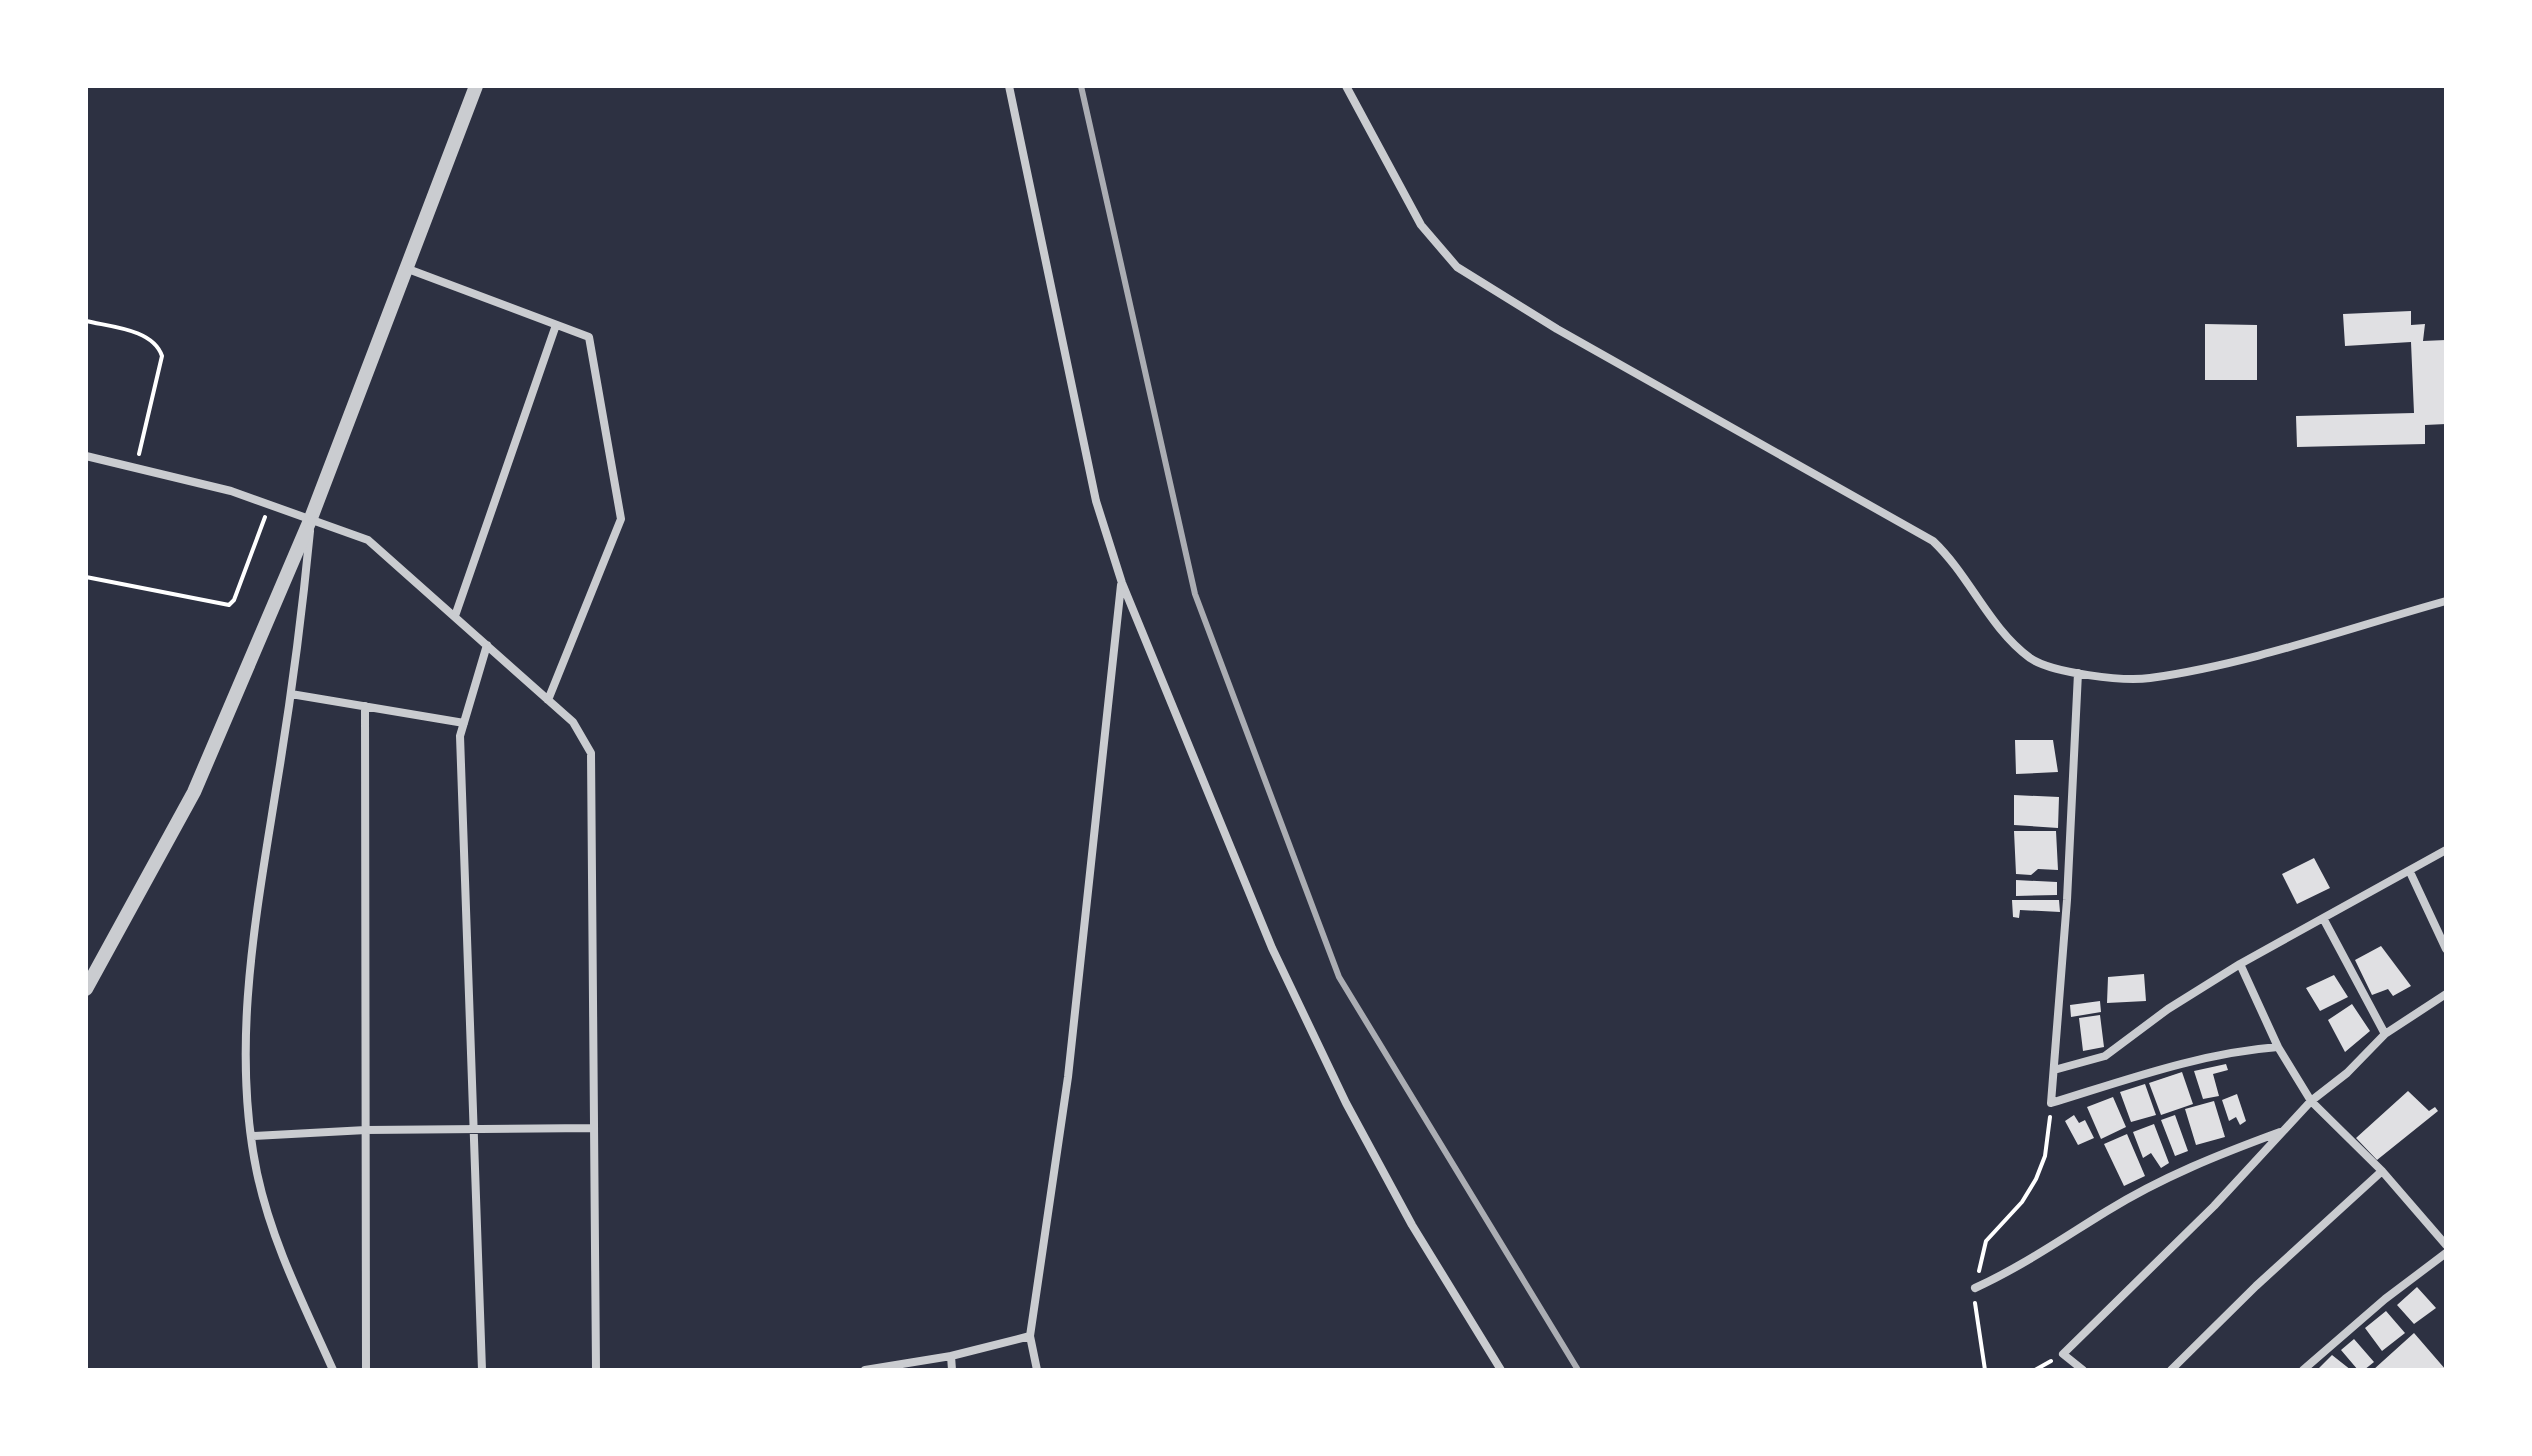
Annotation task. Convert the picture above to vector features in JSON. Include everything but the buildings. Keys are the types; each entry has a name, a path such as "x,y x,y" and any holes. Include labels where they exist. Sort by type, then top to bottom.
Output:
{"street":[{"path":"86,989 194,792 311,518 476,86"},
{"path":"1009,86 1096,501 1122,583 1272,948 1346,1103 1412,1225 1501,1370"},
{"path":"1346,86 1421,225 1457,267 1557,329 1933,541 1950,557 2013,642 2033,660 2078,673 2147,679 2230,661 2446,601"},
{"path":"408,269 589,337 621,519 548,700"},
{"path":"455,616 556,325"},
{"path":"86,456 269,504 368,540 573,722 591,753 596,1370"},
{"path":"311,518 291,694 257,904 246,1011 257,1171 278,1252 333,1370"},
{"path":"1037,1370 1030,1336 1068,1077 1122,583"},
{"path":"482,1370 460,736 487,645"},
{"path":"2078,673 2051,1103 2194,1060 2278,1047"},
{"path":"291,694 464,723"},
{"path":"365,706 366,1370"},
{"path":"2054,1070 2105,1056 2168,1009 2240,964 2446,850"},
{"path":"2410,872 2446,949"},
{"path":"2323,918 2385,1034"},
{"path":"2240,964 2278,1047 2311,1101 2382,1171 2446,1245"},
{"path":"2083,1370 2063,1354 2214,1206 2311,1101 2347,1073 2385,1034 2446,994"},
{"path":"253,1136 366,1130 594,1128"},
{"path":"1975,1288 2017,1269 2107,1211 2194,1165 2283,1131"},
{"path":"2171,1370 2256,1286 2382,1171"},
{"path":"2303,1370 2385,1299 2446,1253"},
{"path":"865,1370 951,1356 1030,1336"},
{"path":"951,1356 952,1370"}],"path":[{"path":"86,321 148,337 158,344 162,356 135,468"},
{"path":"86,577 229,605 234,600 269,504"},
{"path":"1985,1370 1974,1315 1975,1288 1986,1241 2022,1202 2036,1179 2045,1156 2051,1103"}],"railway":[{"path":"1081,86 1195,594 1339,977 1578,1370"}]}
